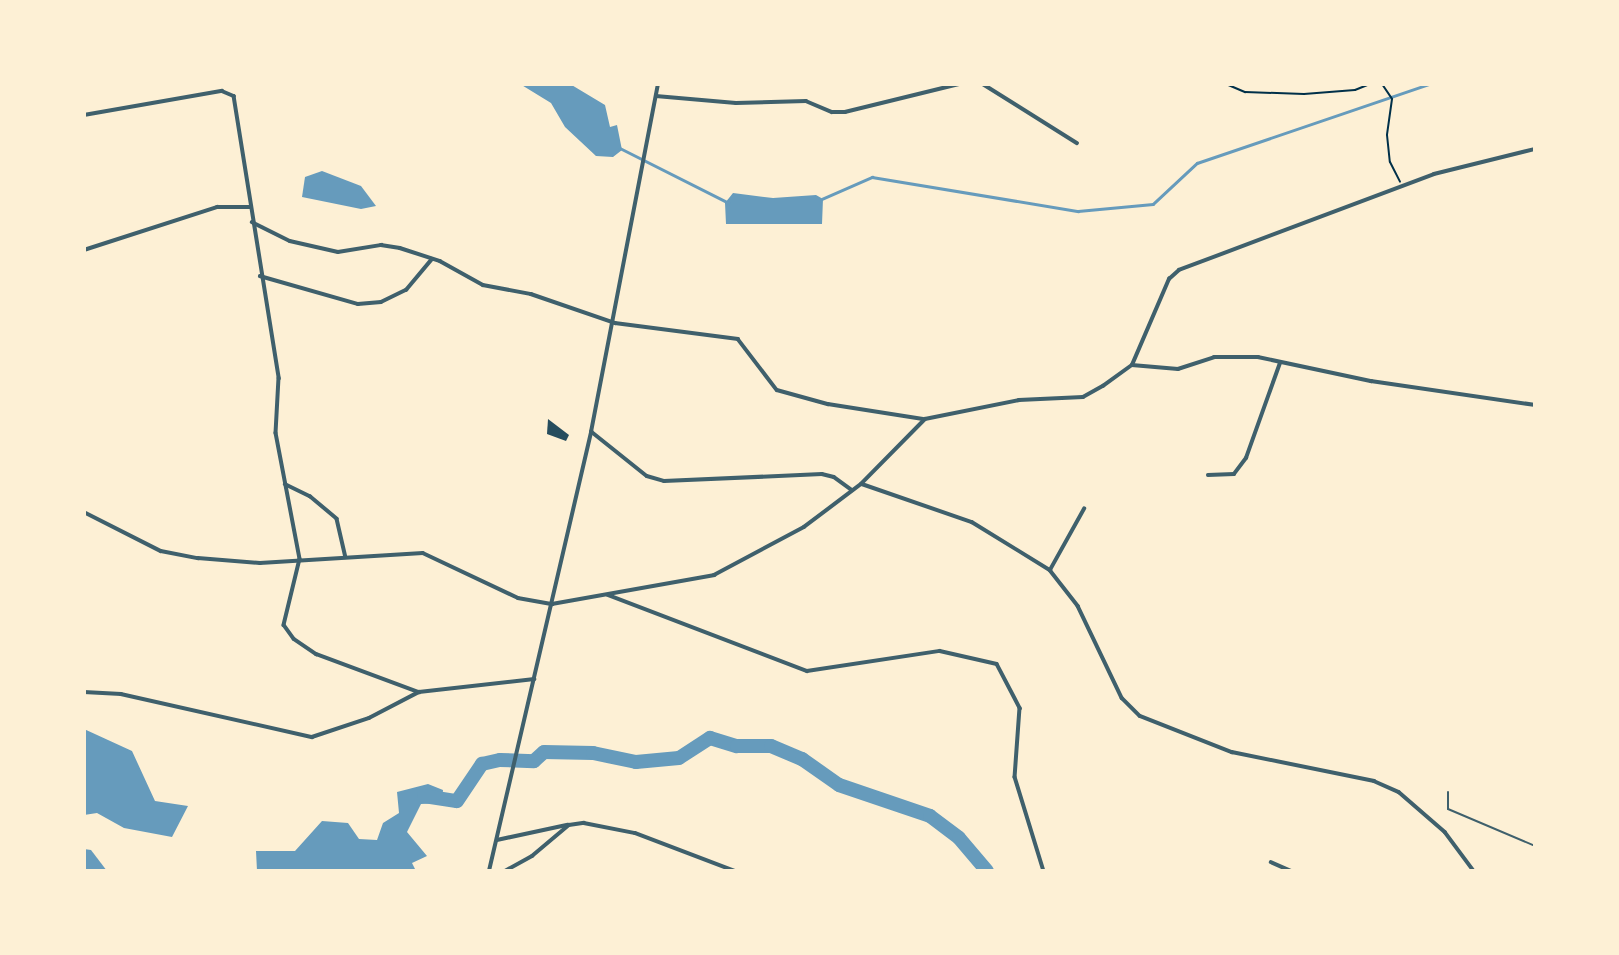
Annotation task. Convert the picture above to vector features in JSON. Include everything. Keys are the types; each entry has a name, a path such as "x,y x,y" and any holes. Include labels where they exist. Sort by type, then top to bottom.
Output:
{"street":[{"path":"227,84 229,92 234,96 260,276 279,378 276,433 300,559 298,580 286,606 284,625 293,639 316,654 419,692"},
{"path":"489,871 526,725 534,679 615,323 658,84"},
{"path":"656,96 736,103 806,100 832,112 845,112 959,84"},
{"path":"983,84 1077,143"},
{"path":"84,115 229,92"},
{"path":"252,222 290,241 326,250 338,252 381,245 432,258 483,285 531,294 615,323 738,339 777,390 905,419 925,419 1019,400 1083,397 1132,365 1169,279 1179,270 1434,174 1535,149"},
{"path":"84,250 218,207 251,207"},
{"path":"260,276 358,304 381,302 406,290 432,258"},
{"path":"1132,365 1178,369 1231,355 1535,405"},
{"path":"1208,475 1234,474 1246,458 1280,363"},
{"path":"84,512 161,551 260,563 423,553 518,598 552,604 714,575 732,568 804,527 862,484 925,419"},
{"path":"591,432 647,476 664,481 822,474 834,477 852,490"},
{"path":"285,484 326,508 337,519 346,557"},
{"path":"862,484 972,522 1050,570 1079,606 1122,698 1140,716 1232,752 1374,780 1399,792 1445,832 1474,871"},
{"path":"1050,570 1084,509"},
{"path":"606,594 807,671 940,651 997,664 1020,708 1015,777 1044,871"},
{"path":"84,692 121,694 312,737 369,718 419,692 534,679"},
{"path":"498,840 569,825 607,826 635,833 735,871"},
{"path":"505,871 531,856 569,825"},
{"path":"1271,862 1291,871"}],"lane":[{"path":"1448,792 1448,809 1535,846"}],"path":[{"path":"1226,84 1245,92 1304,94 1355,90 1370,84"},
{"path":"1382,84 1392,99 1387,135 1390,162 1403,187"}],"water":[{"path":"520,84 570,84 605,105 610,127 617,125 622,150 613,157 596,156 565,127 551,103"},
{"path":"322,171 361,186 376,206 361,209 302,197 305,177"},
{"path":"733,193 773,198 816,195 823,199 822,224 726,224 725,203"},
{"path":"84,729 132,751 155,801 188,806 172,837 124,828 97,813 84,815"},
{"path":"428,784 443,790 442,803 421,804 407,832 427,856 412,863 416,871 257,871 256,851 295,851 322,821 348,823 359,839 377,840 383,823 399,813 397,792"},
{"path":"84,849 91,850 107,871 84,871"}],"building":[{"path":"548,419 569,435 566,441 547,434"}],"waterway":[{"path":"822,199 872,177 1078,211 1153,204 1197,163 1429,84"},
{"path":"620,148 729,203"},
{"path":"424,796 457,801 482,764 500,760 534,761 544,752 593,753 636,762 679,758 710,738 737,746 771,746 802,759 839,785 930,816 959,838 987,871"}]}
